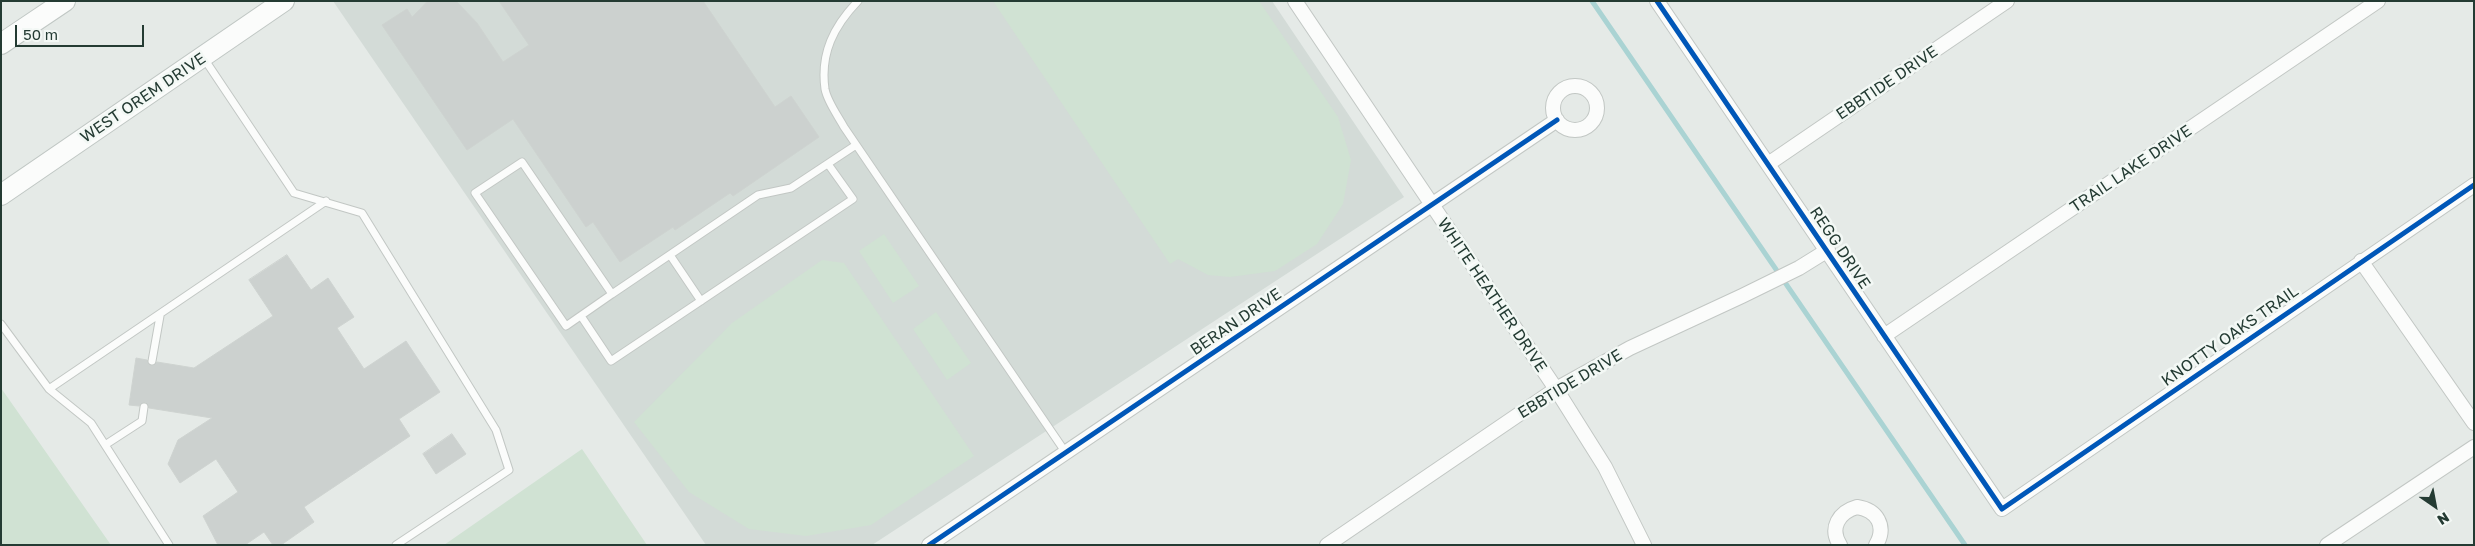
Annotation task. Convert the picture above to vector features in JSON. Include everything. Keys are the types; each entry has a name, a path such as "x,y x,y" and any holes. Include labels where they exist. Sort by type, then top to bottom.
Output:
{"main road":[{"path":"1,44 65,1"},
{"name":"WEST OREM DRIVE","path":"1,195 284,1"}],"street":[{"name":"WHITE HEATHER DRIVE","path":"1295,1 1430,205 1556,389 1605,468 1644,545"},
{"name":"REGG DRIVE","path":"1657,1 1828,250 2002,509"},
{"name":"EBBTIDE DRIVE","path":"1768,164 2007,1"},
{"name":"TRAIL LAKE DRIVE","path":"1884,336 2378,1"},
{"name":"BERAN DRIVE","path":"929,545 1557,120"},
{"name":"KNOTTY OAKS TRAIL","path":"2002,509 2474,185"},
{"name":"EBBTIDE DRIVE","path":"1327,545 1556,389 1630,348 1799,268 1828,250"},
{"path":"2361,261 2474,423"},
{"path":"2327,545 2474,447"},
{"path":"1838,544 1835,536 1837,520 1842,514 1857,507 1872,512 1878,518 1881,532 1876,545"}],"lane":[{"path":"858,1 841,18 825,54 825,90 856,145 1066,453"},
{"path":"203,57 294,194 362,213 496,430 509,470 396,545"},
{"path":"612,294 522,162 475,193 566,326 758,195 791,188 856,145"},
{"path":"581,316 611,361 852,198 828,164"},
{"path":"49,389 160,316 326,202"},
{"path":"670,255 701,301"},
{"path":"152,361 160,316"},
{"path":"1,324 49,389 91,423 169,545"},
{"path":"105,445 142,421 144,407"}],"shaded area":[{"path":"333,1 1272,1 1404,197 872,545 706,545"}],"green space":[{"path":"993,1 1259,1 1338,117 1351,160 1343,204 1317,244 1275,271 1230,277 1208,275 1178,259 1170,264"},
{"path":"884,234 919,286 893,303 859,251"},
{"path":"822,260 844,263 974,456 871,525 806,536 749,529 689,492 634,422 732,323"},
{"path":"936,312 971,363 947,380 913,329"},
{"path":"1,388 111,545 1,545"},
{"path":"582,449 647,545 444,545"}],"building":[{"path":"428,1 456,1 477,23 503,62 529,45 499,1 703,1 775,107 791,96 819,137 733,196 730,193 675,230 673,227 620,262 593,222 586,227 513,119 467,150 382,25 407,9 412,17"},
{"path":"287,255 311,290 328,278 354,317 337,328 364,369 406,341 440,392 399,419 410,436 304,507 314,522 281,545 273,545 264,532 245,545 218,545 203,516 238,492 216,459 180,483 168,464 178,440 212,418 149,408 145,402 139,406 129,405 136,358 147,360 152,366 157,362 194,368 273,316 249,280"},
{"path":"452,434 466,454 436,474 423,454"}],"waterway":[{"path":"1592,1 1965,545"}],"cycle path":[{"path":"1657,1 2002,509 2474,185"},
{"path":"929,545 1557,120"}]}
